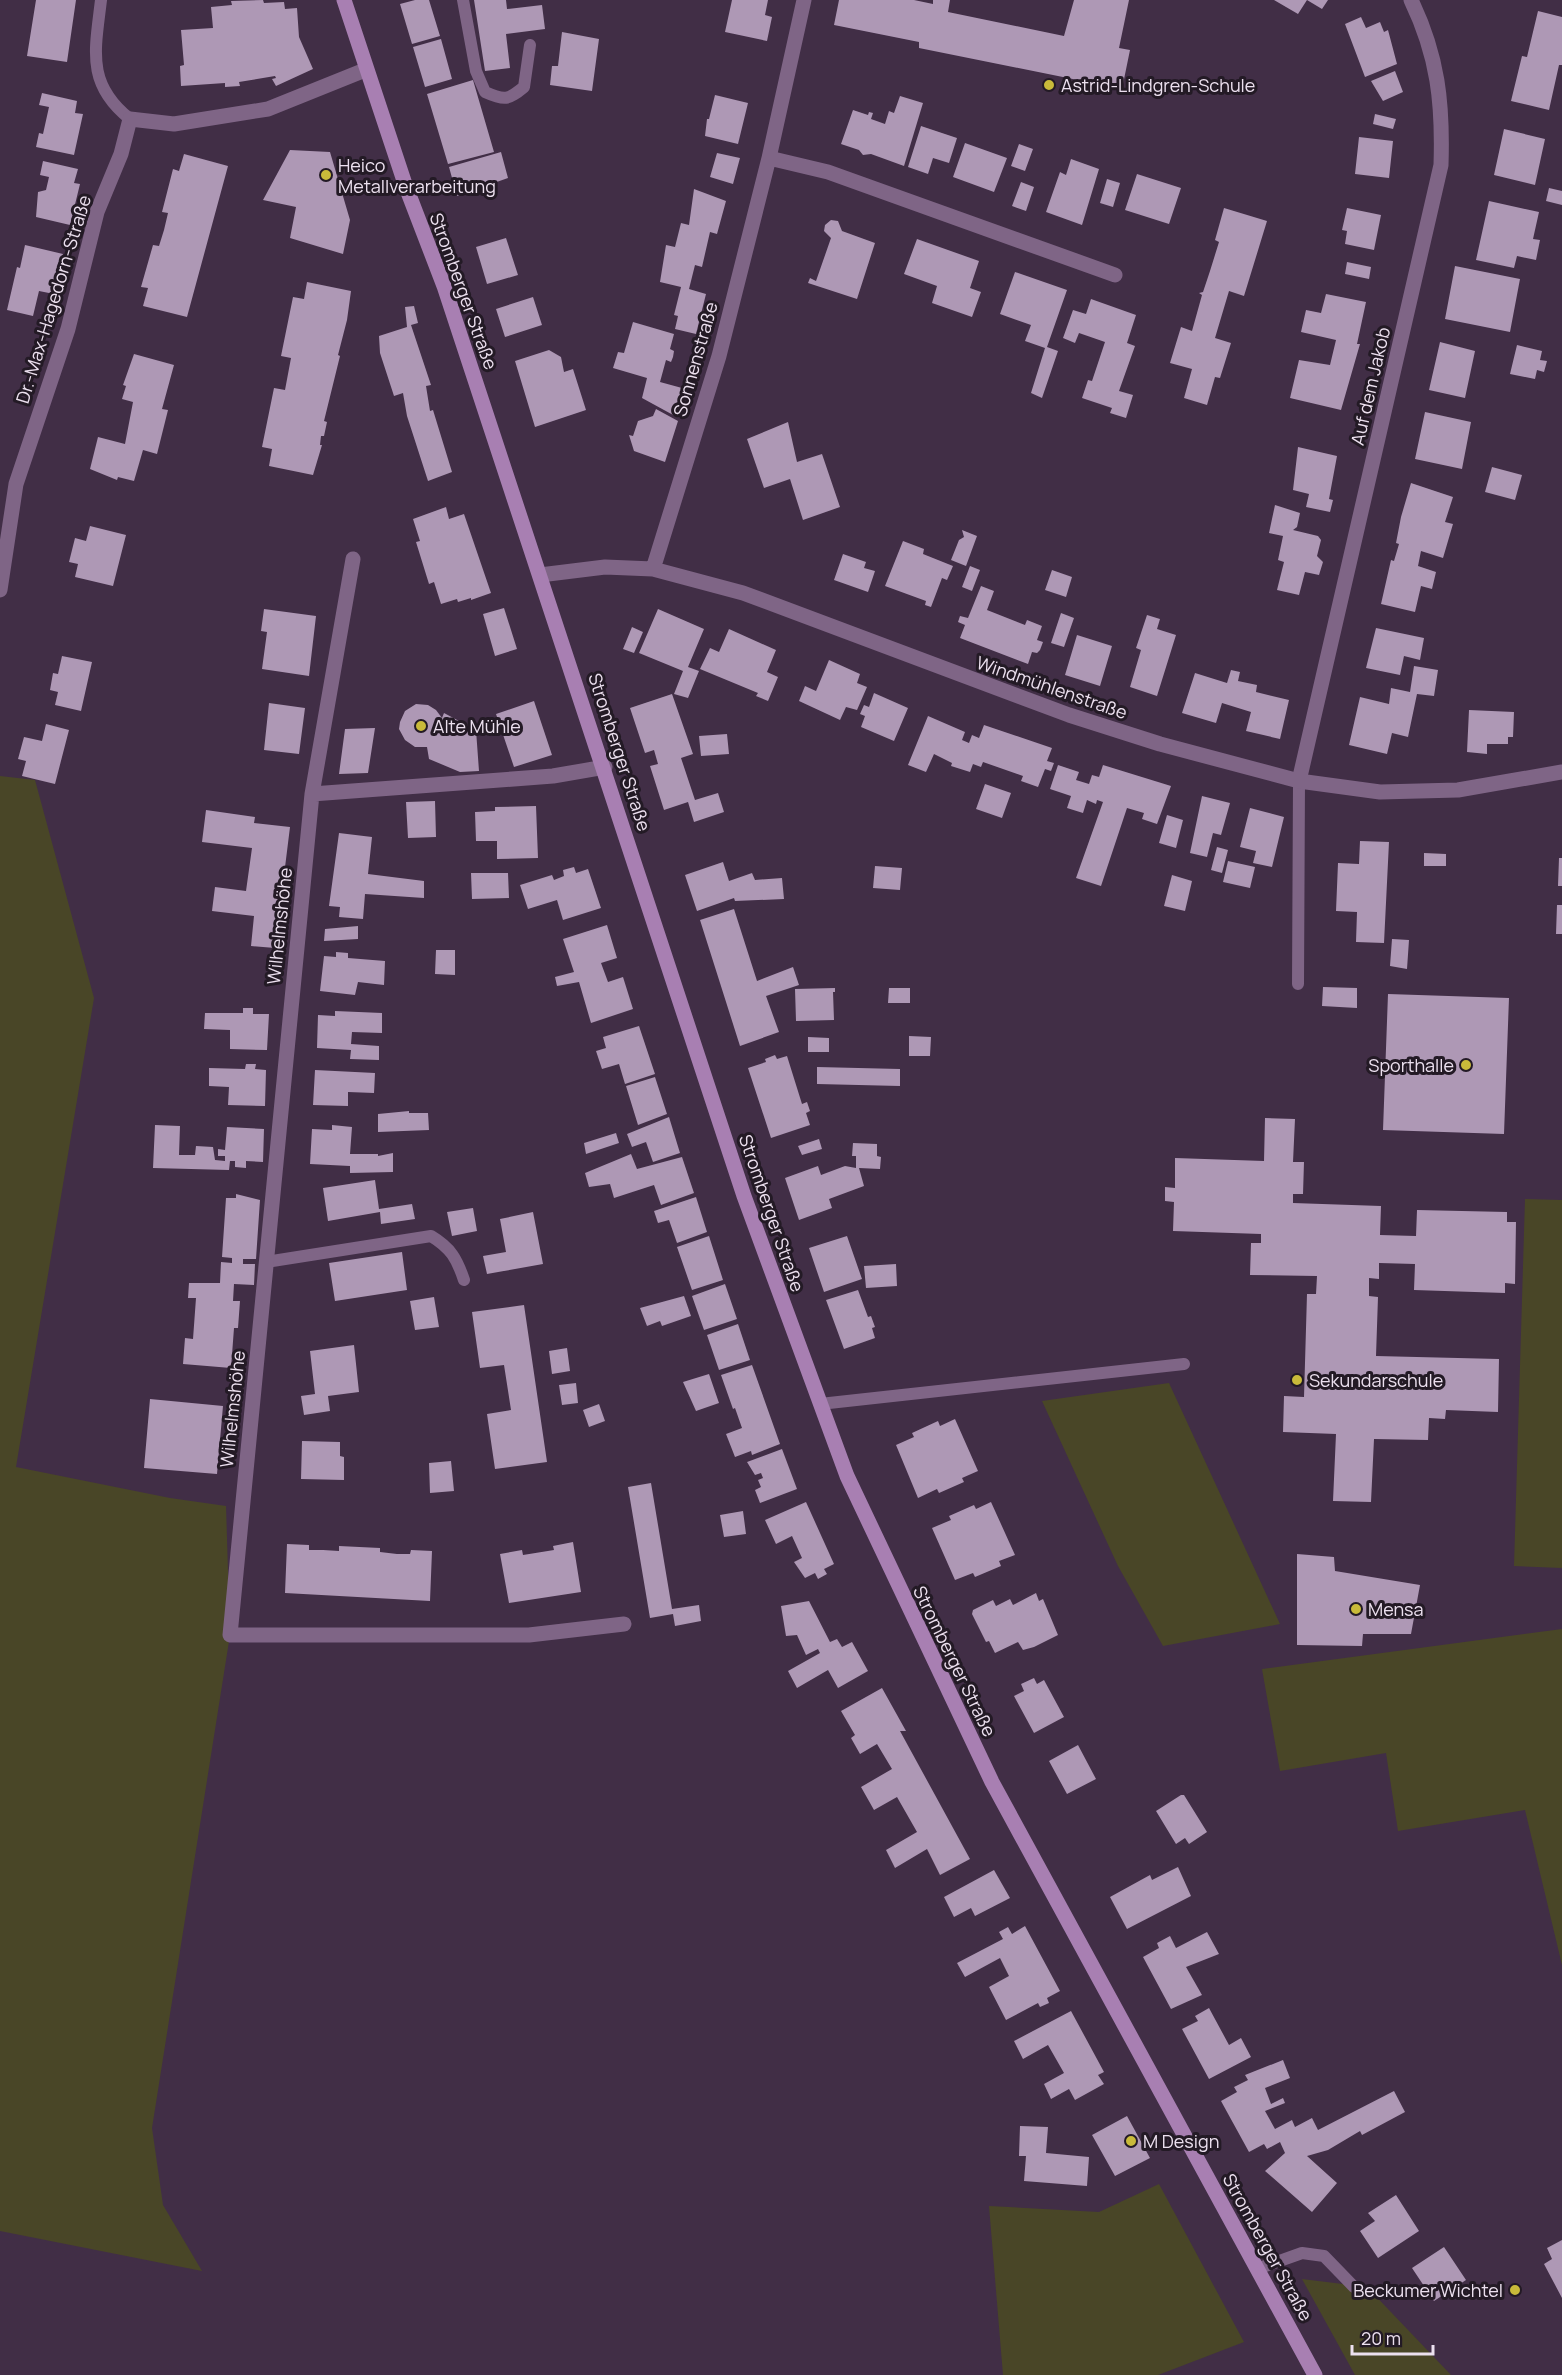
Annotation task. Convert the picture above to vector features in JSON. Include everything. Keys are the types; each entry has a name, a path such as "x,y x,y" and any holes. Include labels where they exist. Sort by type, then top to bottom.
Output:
{"main road":[{"name":"Stromberger Straße","path":"344,0 365,70 444,286 605,767 744,1196 847,1476 993,1782 1315,2375"}],"street":[{"name":"Sonnenstraße","path":"653,569 719,356 769,158 804,0"},
{"name":"Auf dem Jakob","path":"1299,781 1441,165 1442,128 1438,78 1429,42 1412,0"},
{"path":"130,119 174,124 268,109 365,70"},
{"name":"Dr.-Max-Hagedorn-Straße","path":"0,590 16,484 68,329 97,212 121,154 130,119"},
{"path":"769,158 828,172 1114,275"},
{"name":"Wilhelmshöhe","path":"353,559 312,794 230,1635 529,1635 624,1624"},
{"name":"Windmühlenstraße","path":"540,575 605,567 653,569 742,593 1069,715 1160,744 1299,781 1380,792 1458,790 1562,772"},
{"path":"312,794 553,776 605,767"}],"lane":[{"path":"101,0 95,67 103,91 115,107 130,119"},
{"path":"463,0 476,71 485,92 499,98 511,98 524,87 530,45"},
{"path":"1298,984 1299,781"},
{"path":"266,1262 431,1236 444,1244 456,1256 464,1280"},
{"path":"820,1404 1184,1364"},
{"path":"1257,2269 1302,2253 1324,2256 1354,2287"}],"shaded area":[{"path":"0,776 35,780 94,998 16,1467 170,1498 226,1506 230,1635 152,2128 163,2205 202,2271 0,2231"},
{"path":"1525,1199 1562,1200 1562,1568 1514,1566"},
{"path":"1169,1383 1280,1624 1163,1646 1118,1566 1042,1401"},
{"path":"1562,1629 1562,1965 1525,1810 1398,1831 1386,1753 1280,1771 1262,1669"},
{"path":"1159,2184 1244,2342 1158,2375 1003,2375 989,2206 1099,2212"},
{"path":"1302,2279 1367,2287 1451,2375 1355,2375"}],"building":[{"path":"36,0 76,0 67,62 27,56"},
{"path":"263,0 264,3 284,2 285,9 297,8 299,37 313,69 276,86 272,79 276,78 275,76 239,82 240,86 225,87 225,83 181,86 180,66 184,65 181,30 213,28 211,7 232,5 231,1"},
{"path":"415,0 429,0 440,36 412,44 400,4"},
{"path":"474,0 506,0 507,9 542,5 545,29 506,34 510,68 485,71"},
{"path":"732,0 768,0 765,15 772,17 767,41 725,32"},
{"path":"839,0 914,0 933,4 933,0 950,0 948,12 1064,36 1074,0 1129,0 1119,48 1130,50 1122,89 919,48 919,42 834,25"},
{"path":"1274,0 1307,0 1298,14"},
{"path":"1307,0 1328,0 1322,9"},
{"path":"1538,11 1562,17 1562,65 1559,65 1549,110 1511,101 1522,56 1527,57"},
{"path":"1361,17 1366,28 1380,22 1384,32 1388,30 1397,64 1365,77 1345,24"},
{"path":"562,32 599,39 592,91 550,85 552,66 558,66"},
{"path":"441,39 452,79 425,87 413,47"},
{"path":"1395,71 1403,92 1383,101 1371,81"},
{"path":"473,80 494,152 448,164 427,94"},
{"path":"42,93 77,101 75,113 83,114 74,155 36,147 39,133 43,134 49,107 39,105"},
{"path":"715,95 748,103 738,144 705,136 707,119 709,119"},
{"path":"900,96 923,103 904,166 871,154 863,155 859,150 841,144 853,110 868,115 869,112 873,113 871,119 885,124 889,111 894,113"},
{"path":"1375,114 1396,119 1393,129 1373,124"},
{"path":"921,126 957,138 949,163 933,158 928,174 908,167"},
{"path":"1504,129 1545,139 1535,185 1494,175"},
{"path":"1359,137 1393,141 1389,178 1355,174"},
{"path":"965,143 1007,158 994,192 953,177"},
{"path":"1019,144 1033,149 1025,171 1011,166"},
{"path":"290,150 330,152 350,220 343,254 290,238 296,207 263,200"},
{"path":"501,152 508,178 457,196 449,167"},
{"path":"717,153 740,158 733,184 710,177"},
{"path":"184,154 228,166 187,317 143,306 148,288 141,287 153,245 159,246 164,230 168,213 162,212 173,169 179,171"},
{"path":"1071,159 1099,169 1082,225 1046,212 1060,172 1066,175"},
{"path":"43,161 78,169 74,183 80,184 70,225 36,217 38,192 46,190 49,177 40,175"},
{"path":"1137,174 1181,188 1169,224 1125,210"},
{"path":"1107,179 1120,183 1113,207 1100,203"},
{"path":"1021,182 1034,187 1026,211 1012,206"},
{"path":"1549,188 1562,191 1562,205 1546,201"},
{"path":"694,189 726,201 717,234 710,232 702,267 695,265 689,289 706,294 696,334 675,329 678,316 674,315 681,287 660,282 666,245 675,247 681,223 689,225"},
{"path":"1489,201 1539,212 1533,239 1540,240 1536,260 1517,256 1514,268 1476,260"},
{"path":"1224,208 1267,221 1244,296 1229,291 1215,338 1231,343 1220,378 1215,377 1207,405 1184,398 1192,369 1170,363 1181,327 1192,331 1202,295 1199,293 1203,292 1219,242 1215,240"},
{"path":"1347,208 1381,215 1374,250 1345,244 1347,231 1342,230"},
{"path":"831,220 838,221 842,231 875,243 857,299 808,283 810,278 816,281 831,238 824,231 825,225"},
{"path":"506,238 518,275 487,284 476,247"},
{"path":"917,239 979,261 970,288 981,292 972,317 932,303 937,286 904,274"},
{"path":"25,245 63,254 59,284 56,284 54,294 39,291 33,316 7,310 17,267 20,268"},
{"path":"1347,262 1371,267 1369,279 1345,274"},
{"path":"1455,266 1520,279 1510,332 1445,319"},
{"path":"1015,272 1067,290 1047,347 1058,351 1042,398 1031,393 1045,348 1025,341 1031,325 1000,314"},
{"path":"307,282 351,291 347,320 338,355 340,356 324,421 327,422 324,436 321,436 320,445 322,445 313,475 269,466 272,449 262,447 274,388 285,390 291,358 281,356 293,297 304,299"},
{"path":"1326,294 1366,302 1357,344 1360,344 1341,410 1290,398 1299,360 1330,365 1336,340 1301,332 1306,310 1321,313"},
{"path":"533,297 542,325 505,337 496,309"},
{"path":"1091,299 1136,315 1127,343 1135,346 1119,391 1133,395 1126,418 1110,413 1112,408 1082,398 1088,380 1092,381 1105,342 1079,333 1075,343 1063,338 1073,310 1086,314"},
{"path":"414,306 418,323 411,325 431,385 426,386 430,411 433,410 452,472 428,481 407,416 403,393 394,396 380,353 379,336 407,327 405,307"},
{"path":"633,322 674,334 670,349 674,351 673,357 671,362 666,360 660,382 682,388 675,416 642,398 647,378 613,368 618,352 624,353"},
{"path":"1440,342 1475,351 1465,398 1429,390"},
{"path":"1517,345 1542,351 1540,360 1547,361 1544,372 1537,370 1535,379 1510,374"},
{"path":"549,350 561,357 564,372 573,369 586,410 535,427 515,361"},
{"path":"134,354 174,365 162,409 168,410 157,454 143,450 134,481 118,477 117,480 90,469 98,437 125,444 133,402 122,399 126,386 123,385"},
{"path":"656,409 678,421 665,462 634,451 629,435 633,436 638,421 653,416"},
{"path":"1425,412 1471,422 1462,469 1415,459"},
{"path":"788,422 797,462 822,454 840,507 803,520 790,479 764,488 747,439"},
{"path":"1298,447 1337,456 1329,499 1333,500 1330,512 1306,507 1309,494 1293,490"},
{"path":"1492,467 1522,475 1515,500 1485,492"},
{"path":"1411,483 1453,497 1445,522 1453,524 1443,558 1421,551 1418,566 1436,572 1432,589 1421,586 1415,612 1381,604 1391,560 1394,561 1399,544 1396,543 1401,517"},
{"path":"1275,505 1300,513 1297,527 1293,530 1318,536 1321,540 1317,556 1323,562 1319,575 1305,572 1299,595 1277,590 1284,562 1278,560 1283,536 1269,533"},
{"path":"446,507 449,519 464,514 491,593 471,600 471,598 458,602 457,599 441,604 434,582 429,584 416,542 420,541 413,519"},
{"path":"90,526 126,535 113,586 75,577 78,564 69,562 75,538 86,541"},
{"path":"962,530 977,536 966,566 951,560 959,540 964,537"},
{"path":"903,541 924,549 923,554 953,566 947,580 942,578 931,607 925,605 926,601 885,586"},
{"path":"843,554 866,562 864,568 875,571 868,592 834,580"},
{"path":"970,566 980,570 972,591 962,587"},
{"path":"1052,570 1072,577 1066,597 1045,590"},
{"path":"981,586 994,591 987,610 1025,625 1027,620 1042,626 1037,640 1043,642 1037,653 1032,652 1028,664 960,638 965,625 958,622 960,616 968,618"},
{"path":"504,608 517,649 495,656 483,614"},
{"path":"264,609 316,616 309,676 262,669 267,632 261,631"},
{"path":"658,609 704,629 688,667 699,671 688,698 674,694 683,671 639,653"},
{"path":"1061,613 1074,618 1064,647 1051,643"},
{"path":"1147,615 1160,619 1157,629 1176,635 1157,696 1130,687 1141,650 1136,648"},
{"path":"632,627 643,632 634,653 623,649"},
{"path":"1376,628 1424,638 1420,660 1404,656 1400,675 1366,668"},
{"path":"729,629 776,650 767,672 778,677 768,701 756,696 758,693 700,669 710,648 719,652"},
{"path":"1077,635 1112,646 1100,686 1065,675"},
{"path":"62,656 92,662 81,711 55,705 58,692 50,690 53,673 58,674"},
{"path":"829,660 860,674 857,683 867,687 857,710 846,707 840,720 799,701 805,686 816,691"},
{"path":"1414,666 1438,670 1434,696 1417,694 1408,737 1392,733 1387,754 1349,745 1360,697 1389,704 1391,688 1410,692"},
{"path":"1231,670 1240,672 1238,681 1257,685 1256,692 1289,700 1280,739 1246,731 1251,712 1222,703 1216,723 1182,713 1195,673 1227,683"},
{"path":"874,693 908,708 894,741 861,727 865,716 860,714 864,705 869,707"},
{"path":"672,694 693,754 681,758 695,800 718,793 724,812 694,822 688,802 664,810 650,766 658,764 654,750 645,753 630,708"},
{"path":"534,701 552,755 514,767 496,714"},
{"path":"269,703 305,708 299,754 264,750"},
{"path":"416,704 428,705 442,718 444,713 476,730 479,771 460,772 429,759 427,747 415,747 405,740 399,729 400,722 405,711"},
{"path":"1469,710 1514,712 1513,737 1508,737 1508,744 1487,744 1487,754 1467,752"},
{"path":"928,716 965,732 962,740 969,743 972,735 979,738 984,725 1052,748 1047,761 1054,763 1051,771 1045,769 1038,787 1021,781 1023,776 983,762 981,767 973,764 970,772 951,766 952,763 934,754 926,772 908,765"},
{"path":"46,724 69,730 55,784 22,776 26,761 18,759 24,737 42,741"},
{"path":"375,728 368,773 339,774 345,729"},
{"path":"727,734 729,754 701,756 699,736"},
{"path":"1058,765 1079,772 1076,780 1089,784 1092,775 1099,777 1103,765 1171,786 1157,824 1142,819 1144,813 1127,808 1101,886 1076,878 1103,802 1097,800 1096,804 1087,800 1083,813 1067,808 1071,796 1050,789"},
{"path":"985,784 1011,793 1002,818 976,809"},
{"path":"1202,796 1230,803 1221,835 1213,833 1207,857 1190,853"},
{"path":"435,801 436,837 408,838 406,802"},
{"path":"536,806 538,858 497,859 497,841 476,841 475,812 495,811 495,807"},
{"path":"1250,808 1284,817 1272,867 1253,863 1256,851 1240,847"},
{"path":"206,810 255,817 254,823 290,827 275,948 251,946 254,916 212,911 215,887 246,891 252,848 202,842"},
{"path":"1167,815 1183,820 1176,848 1159,843"},
{"path":"339,833 372,837 368,874 424,881 424,898 365,894 363,919 339,917 340,907 329,906"},
{"path":"1360,841 1389,842 1384,943 1356,942 1357,912 1336,911 1338,863 1359,864"},
{"path":"1217,847 1228,850 1222,873 1211,870"},
{"path":"1424,853 1446,854 1446,866 1424,866"},
{"path":"1559,858 1562,858 1562,886 1558,886"},
{"path":"1228,861 1255,867 1250,888 1223,882"},
{"path":"723,862 729,881 752,873 755,880 782,878 784,899 735,901 734,898 697,911 685,875"},
{"path":"875,866 902,868 900,890 873,888"},
{"path":"574,867 576,873 588,869 601,908 563,920 557,900 528,909 520,885 552,875 554,880 564,876 563,870"},
{"path":"471,873 508,873 509,898 472,899"},
{"path":"1172,875 1192,881 1185,911 1164,906"},
{"path":"1557,905 1562,905 1562,934 1556,934"},
{"path":"734,909 757,981 793,967 799,985 766,996 779,1032 740,1046 700,920"},
{"path":"607,925 617,958 601,963 608,982 623,977 633,1009 591,1023 579,982 557,986 555,977 574,972 563,939"},
{"path":"358,926 358,939 324,941 325,929"},
{"path":"1392,939 1409,940 1407,969 1390,966"},
{"path":"436,950 455,950 455,975 435,974"},
{"path":"336,952 348,953 348,958 385,961 384,985 358,982 355,995 320,991 324,956 336,957"},
{"path":"1323,987 1357,988 1357,1008 1322,1006"},
{"path":"835,988 833,992 834,1020 796,1021 795,989"},
{"path":"889,988 910,988 910,1003 888,1003"},
{"name":"Sporthalle","path":"1388,994 1509,998 1504,1134 1383,1130"},
{"path":"243,1008 253,1008 253,1014 269,1014 267,1050 230,1049 230,1030 204,1029 205,1013 243,1013"},
{"path":"335,1011 382,1013 382,1033 352,1032 351,1044 379,1046 379,1060 350,1059 351,1050 317,1048 318,1015 335,1016"},
{"path":"639,1026 655,1074 625,1084 619,1064 602,1069 596,1051 606,1048 603,1037"},
{"path":"909,1036 931,1037 930,1056 909,1056"},
{"path":"808,1037 829,1038 829,1052 808,1052"},
{"path":"775,1055 777,1059 787,1056 802,1104 807,1102 810,1111 806,1113 810,1125 771,1138 748,1068 766,1062 765,1059"},
{"path":"246,1064 256,1064 255,1069 266,1070 265,1106 228,1105 229,1087 209,1086 209,1068 245,1069"},
{"path":"817,1067 900,1069 900,1086 817,1084"},
{"path":"315,1070 375,1073 374,1093 348,1092 348,1106 313,1105"},
{"path":"655,1077 667,1114 638,1125 626,1086"},
{"path":"409,1111 409,1113 428,1113 429,1130 378,1132 378,1114"},
{"path":"669,1117 680,1153 653,1162 646,1142 632,1147 627,1134"},
{"path":"1265,1118 1295,1119 1293,1162 1304,1162 1303,1194 1293,1194 1293,1203 1381,1206 1380,1235 1416,1236 1417,1210 1507,1212 1507,1222 1516,1222 1515,1284 1505,1283 1505,1293 1414,1290 1415,1264 1379,1263 1379,1279 1369,1278 1369,1296 1378,1297 1376,1356 1499,1359 1498,1412 1446,1410 1445,1419 1429,1418 1428,1440 1374,1439 1371,1502 1333,1501 1336,1434 1283,1432 1284,1396 1304,1397 1307,1294 1316,1294 1317,1276 1250,1275 1251,1243 1261,1243 1261,1234 1173,1231 1174,1202 1165,1201 1165,1187 1175,1188 1175,1158 1264,1161"},
{"path":"155,1125 180,1126 179,1155 195,1155 196,1146 213,1147 215,1160 225,1161 225,1156 218,1156 218,1149 225,1150 227,1127 264,1129 263,1162 246,1161 246,1168 235,1167 235,1161 230,1161 229,1170 153,1168"},
{"path":"332,1125 352,1127 350,1154 378,1154 378,1156 393,1153 393,1172 350,1173 350,1166 310,1164 312,1129 332,1130"},
{"path":"616,1133 619,1143 586,1154 584,1143"},
{"path":"819,1139 822,1149 802,1155 798,1146"},
{"path":"853,1143 877,1144 877,1156 881,1157 880,1169 859,1168 864,1186 829,1199 832,1208 799,1220 785,1178 818,1166 821,1175 845,1166 856,1168 856,1156 852,1156"},
{"path":"631,1154 637,1169 682,1157 694,1193 661,1205 654,1185 614,1198 610,1184 589,1187 585,1173"},
{"path":"375,1180 379,1209 412,1204 415,1219 381,1224 380,1212 328,1221 323,1188"},
{"path":"236,1194 260,1200 256,1259 243,1259 243,1264 255,1264 254,1285 234,1284 233,1301 240,1301 238,1328 234,1328 231,1368 183,1364 185,1338 193,1339 196,1298 188,1298 189,1283 220,1283 221,1262 232,1263 232,1258 222,1257 226,1198 236,1198"},
{"path":"696,1197 707,1232 677,1243 669,1220 658,1223 654,1211"},
{"path":"473,1208 477,1231 452,1236 447,1212"},
{"path":"533,1212 543,1264 487,1274 483,1256 506,1252 500,1219"},
{"path":"709,1236 723,1280 692,1290 677,1247"},
{"path":"847,1236 862,1279 824,1292 809,1248"},
{"path":"402,1252 407,1290 335,1301 329,1263"},
{"path":"896,1264 897,1286 866,1288 864,1266"},
{"path":"725,1284 737,1319 704,1330 692,1296"},
{"path":"858,1290 868,1317 871,1316 875,1327 872,1328 875,1338 844,1349 826,1300"},
{"path":"684,1296 691,1316 662,1326 660,1321 647,1326 640,1308"},
{"path":"434,1297 439,1327 415,1330 410,1301"},
{"path":"524,1305 547,1462 495,1469 487,1414 511,1410 504,1365 480,1368 472,1312"},
{"path":"738,1324 750,1360 719,1370 707,1335"},
{"path":"354,1345 359,1392 328,1396 330,1411 304,1415 301,1396 315,1394 310,1351"},
{"path":"567,1348 570,1371 552,1374 549,1351"},
{"path":"752,1365 780,1444 752,1455 751,1451 735,1457 726,1434 742,1428 721,1375"},
{"path":"709,1374 719,1403 696,1411 683,1382"},
{"path":"576,1383 578,1403 562,1405 559,1385"},
{"path":"150,1399 223,1406 217,1474 144,1468"},
{"path":"599,1404 605,1421 589,1427 583,1410"},
{"path":"955,1419 978,1471 962,1478 964,1482 939,1493 937,1489 918,1498 896,1445 914,1437 912,1433 938,1421 940,1426"},
{"path":"302,1441 340,1442 340,1456 344,1457 344,1480 301,1479"},
{"path":"782,1449 797,1489 760,1503 755,1490 761,1487 758,1480 763,1478 761,1473 755,1475 747,1462"},
{"path":"451,1461 454,1491 430,1493 429,1463"},
{"path":"651,1483 672,1609 699,1605 701,1621 675,1626 673,1614 650,1618 628,1487"},
{"path":"806,1502 834,1564 824,1569 827,1574 818,1579 815,1573 805,1578 794,1562 802,1558 792,1536 776,1544 765,1520"},
{"path":"991,1502 1015,1555 999,1561 1001,1566 975,1577 973,1573 955,1580 932,1528 951,1520 949,1516 974,1505 976,1509"},
{"path":"743,1511 746,1534 724,1537 720,1515"},
{"path":"573,1542 581,1592 509,1603 500,1554 522,1550 523,1555 554,1550 553,1546"},
{"path":"287,1544 309,1545 309,1550 339,1551 339,1546 380,1548 380,1552 397,1554 410,1554 411,1550 432,1551 430,1601 285,1593"},
{"name":"Mensa","path":"1297,1554 1334,1557 1335,1571 1420,1585 1411,1634 1363,1634 1362,1646 1297,1645"},
{"path":"1036,1593 1039,1601 1043,1599 1058,1635 1034,1647 1023,1650 1018,1642 995,1653 989,1641 986,1642 972,1614 973,1610 993,1600 996,1606 1010,1599 1013,1605"},
{"path":"809,1601 830,1642 837,1639 842,1647 852,1642 868,1671 838,1688 828,1670 797,1688 788,1671 820,1653 818,1649 806,1655 797,1635 786,1636 781,1606"},
{"path":"1034,1678 1037,1684 1044,1680 1064,1717 1034,1733 1014,1696 1024,1691 1021,1684"},
{"path":"882,1688 906,1731 900,1731 970,1859 940,1875 927,1849 895,1868 886,1850 917,1832 897,1797 874,1810 861,1787 892,1769 877,1744 860,1754 851,1738 855,1735 841,1711"},
{"path":"1078,1745 1096,1779 1067,1794 1049,1761"},
{"path":"1184,1795 1207,1832 1189,1844 1185,1838 1176,1844 1156,1811"},
{"path":"1178,1867 1191,1896 1127,1929 1110,1897 1150,1875 1152,1880"},
{"path":"994,1870 1010,1898 975,1916 971,1908 954,1917 944,1897"},
{"path":"1025,1926 1060,1991 1047,1998 1049,2003 1040,2007 1038,2003 1006,2020 989,1987 1009,1976 1000,1958 965,1977 957,1963 1003,1939 999,1932 1008,1927 1012,1934"},
{"path":"1207,1932 1219,1954 1186,1967 1202,1995 1171,2009 1143,1957 1159,1948 1157,1943 1170,1936 1176,1948"},
{"path":"1209,2008 1229,2045 1241,2038 1251,2057 1209,2079 1182,2029 1198,2021 1195,2016"},
{"path":"1071,2011 1104,2072 1098,2075 1104,2084 1075,2100 1069,2089 1051,2099 1044,2084 1064,2073 1048,2045 1023,2059 1014,2041"},
{"path":"1283,2060 1290,2078 1265,2088 1271,2104 1283,2098 1285,2103 1265,2111 1275,2129 1292,2120 1295,2127 1312,2118 1318,2130 1394,2091 1405,2112 1362,2135 1360,2131 1328,2150 1307,2156 1337,2183 1312,2212 1265,2171 1285,2153 1280,2142 1267,2149 1264,2144 1249,2152 1221,2101 1237,2092 1234,2087 1248,2080 1245,2075"},
{"path":"1127,2116 1150,2158 1115,2176 1092,2135"},
{"path":"1020,2126 1048,2127 1046,2153 1089,2157 1087,2186 1024,2181 1026,2156 1019,2156"},
{"path":"1396,2195 1419,2231 1378,2258 1360,2231 1375,2221 1368,2213"},
{"name":"Beckumer Wichtel","path":"1562,2240 1562,2298 1544,2264 1552,2259 1547,2248"},
{"path":"1444,2247 1466,2280 1434,2301 1412,2268"}],"place":[{"name":"Astrid-Lindgren-Schule","path":"1049,85"},
{"name":"Heico Metallverarbeitung","path":"326,175"},
{"name":"Alte Mühle","path":"421,726"},
{"name":"Sporthalle","path":"1466,1065"},
{"name":"Sekundarschule","path":"1297,1380"},
{"name":"Mensa","path":"1356,1609"},
{"name":"M Design","path":"1131,2141"},
{"name":"Beckumer Wichtel","path":"1515,2290"}]}
